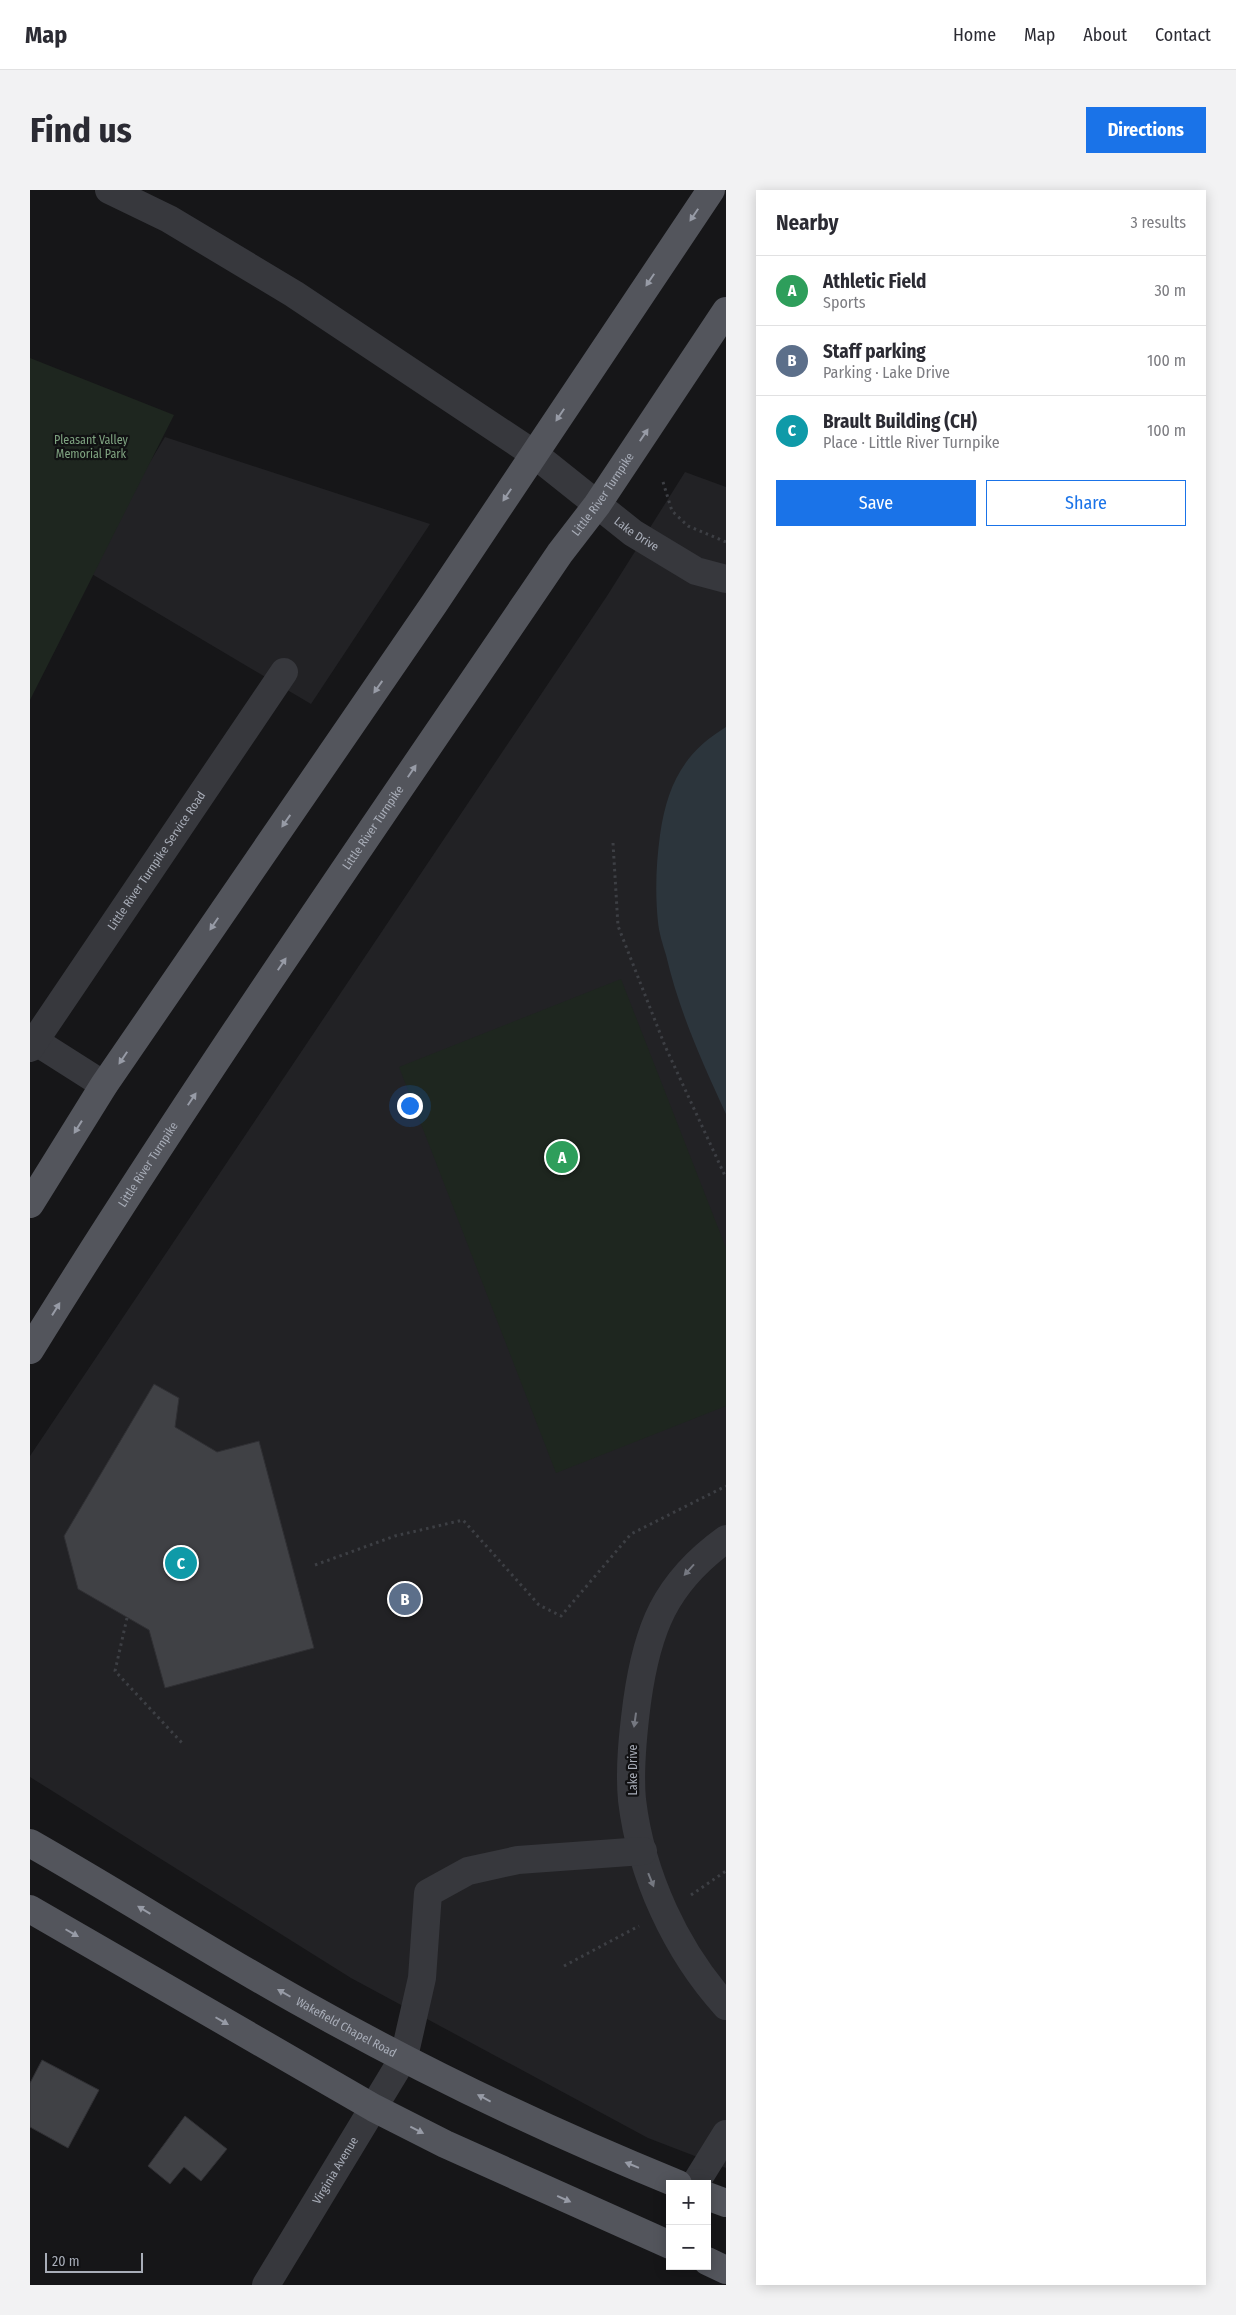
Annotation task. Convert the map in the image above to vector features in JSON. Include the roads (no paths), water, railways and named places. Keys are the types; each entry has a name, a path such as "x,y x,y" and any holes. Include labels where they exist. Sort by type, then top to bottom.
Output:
{"main road":[{"path":"30,1204 104,1086 415,633 711,190"},
{"name":"Little River Turnpike","path":"30,1350 104,1230 267,985 560,553 597,505 726,311"},
{"name":"Wakefield Chapel Road","path":"35,1845 307,2006 520,2117 669,2180"},
{"path":"30,1909 374,2108 445,2144 666,2239"},
{"path":"711,2197 726,2203"},
{"path":"711,2263 726,2270"}],"street":[{"name":"Lake Drive","path":"109,190 169,219 294,294 534,454 633,533 696,571 726,579"},
{"name":"Little River Turnpike Service Road","path":"32,1042 284,672"},
{"path":"32,1042 104,1086"},
{"name":"Lake Drive","path":"726,1539 702,1556 677,1584 654,1624 641,1676 632,1736 632,1800 647,1869 674,1934 708,1987 726,2006"},
{"name":"Virginia Avenue","path":"266,2285 404,2057 422,1978 428,1893 468,1871 518,1860 643,1851"},
{"path":"697,2180 726,2134"}],"place":[{"name":"Athletic Field","path":"562,1157"},
{"name":"Brault Building (CH)","path":"181,1563"},
{"name":"Staff parking","path":"405,1599"}],"park label":[{"name":"Pleasant Valley Memorial Park","path":"91,447"}]}
